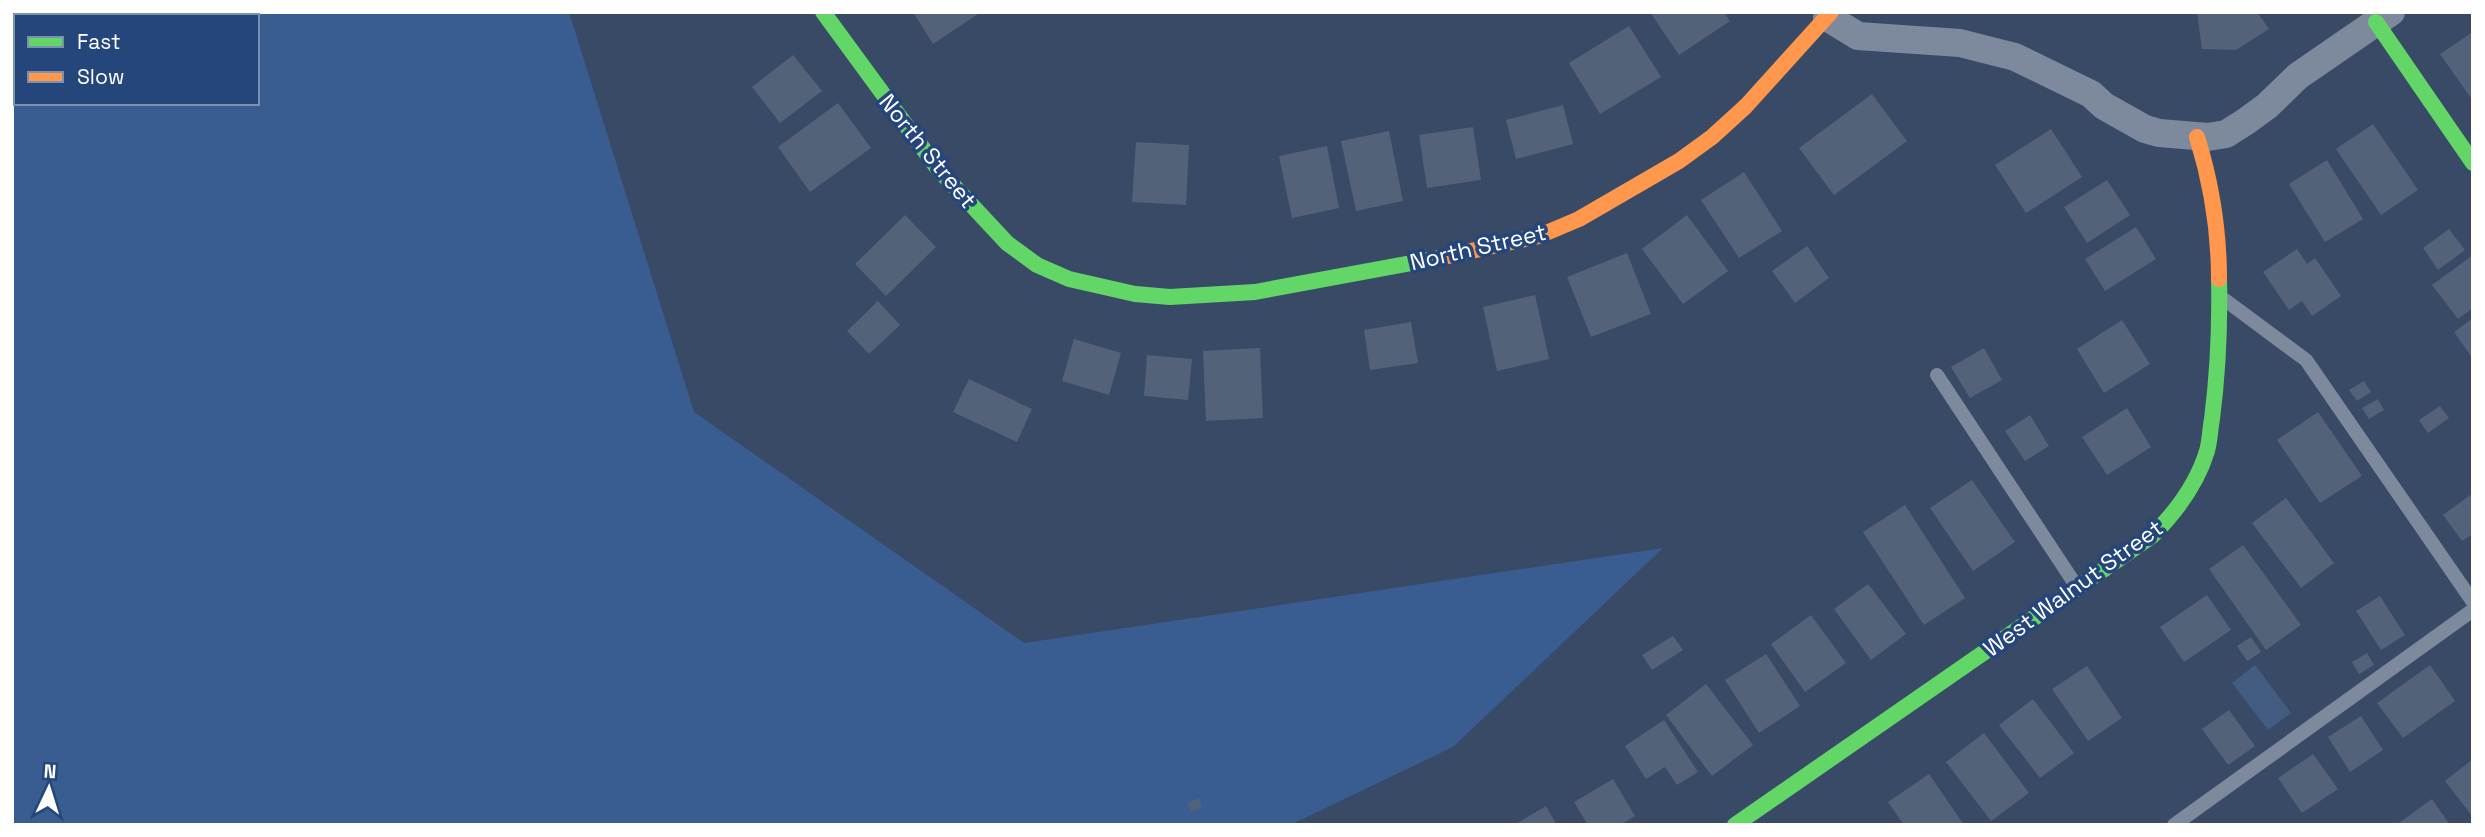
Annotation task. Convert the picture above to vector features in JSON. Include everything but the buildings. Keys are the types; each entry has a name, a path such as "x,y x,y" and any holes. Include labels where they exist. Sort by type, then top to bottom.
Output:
{"street":[{"name":"North Street","path":"823,12 938,169 1007,243 1037,265 1069,279 1135,293 1170,297 1255,292 1298,285 1539,236 1579,219 1679,161 1712,137 1746,106 1829,15 1857,36 1960,43 2015,57 2091,94 2104,106 2145,129 2197,137"},
{"path":"2197,137 2208,138 2226,134 2245,122 2267,106 2298,76 2383,17 2473,163"},
{"name":"West Walnut Street","path":"1735,825 2152,536 2167,521 2191,488 2207,450 2220,316 2219,244 2197,137"}],"lane":[{"path":"2218,295 2306,360 2473,603"},
{"path":"1937,375 2077,589"},
{"path":"2174,825 2473,610"}],"shaded area":[{"path":"12,12 569,12 694,412 1024,643 1663,548 1453,747 1290,825 12,825"},
{"path":"2255,665 2291,713 2268,730 2232,683"}],"traffic: fast":[{"path":"823,12 938,169 1007,243 1037,265 1069,279 1135,294 1170,297 1255,292 1439,258"},
{"path":"2376,22 2473,163"},
{"path":"1735,825 2152,536 2161,527 2192,486 2208,447 2217,366 2219,279"}],"traffic: slow":[{"path":"1439,258 1539,236 1579,219 1679,161 1712,137 1746,106 1831,12"},
{"path":"2197,137 2213,207 2219,279"}]}
